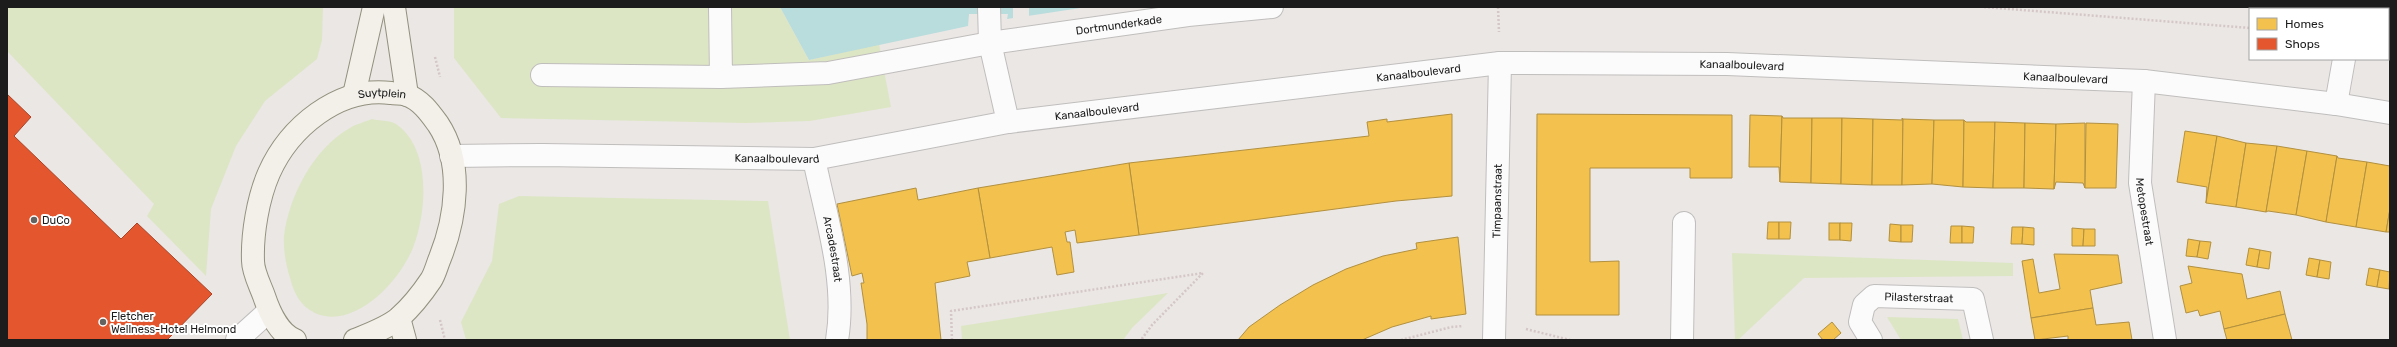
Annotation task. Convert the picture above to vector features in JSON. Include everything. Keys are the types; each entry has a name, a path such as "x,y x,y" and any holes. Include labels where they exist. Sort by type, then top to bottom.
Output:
{"street":[{"path":"354,95 374,7"},
{"path":"394,7 407,95"},
{"path":"720,7 721,77"},
{"name":"Dortmunderkade","path":"542,75 721,77 828,73 990,43 1188,15 1272,7"},
{"path":"989,11 990,43 1008,122"},
{"path":"2336,104 2344,60"},
{"name":"Kanaalboulevard","path":"451,156 542,155 814,159 1008,122 1500,63 1727,64 2144,81 2336,104 2390,114"},
{"name":"Timpaanstraat","path":"1494,340 1500,63"},
{"name":"Metopestraat","path":"2144,81 2140,183 2165,340"},
{"name":"Suytplein","path":"295,340 289,338 269,311 253,262 259,207 268,174 282,148 302,126 327,107 354,95 381,91 407,95 425,107 436,121 451,156 456,199 450,233 432,279 399,318 378,331 355,340"},
{"name":"Arcadestraat","path":"814,159 836,268 840,320 837,340"},
{"path":"1682,340 1684,223"},
{"name":"Pilasterstraat","path":"1871,340 1860,322 1864,305 1874,296 1973,299 1982,340"},
{"path":"237,340 269,311"},
{"path":"399,318 405,340"}],"path":[{"path":"1498,7 1499,33"},
{"path":"1984,7 2249,28"},
{"path":"952,340 951,311 1203,273 1152,325 1141,340"},
{"path":"440,319 445,340"}],"green space":[{"path":"7,7 323,7 322,40 317,59 265,101 236,146 211,209 206,276 147,216 154,204 7,51"},
{"path":"454,7 780,7 809,60 879,44 891,107 810,121 746,123 501,118 454,58"},
{"path":"372,119 396,124 407,135 415,148 421,164 423,180 422,215 414,245 408,258 388,286 361,308 346,315 330,317 315,313 305,307 293,289 284,252 284,236 287,221 291,205 305,174 325,148 350,128"},
{"path":"519,196 768,201 790,340 466,340 461,322 492,261 499,204"},
{"path":"1732,253 2013,263 2013,276 1804,278 1738,340 1735,340"},
{"path":"1168,293 1132,328 1123,340 962,340 961,326"},
{"path":"1887,317 1958,319 1963,340 1901,340"}],"water":[{"path":"780,7 1087,7 1007,19 1008,14 969,14 968,26 809,60"}],"pier":[{"path":"1013,7 1029,7 1029,17 1013,19"}],"building: Homes":[{"path":"1452,114 1452,196 1396,201 1139,235 1129,163 1369,136 1367,122 1387,119 1387,122"},
{"path":"1537,114 1732,115 1732,178 1690,178 1690,168 1590,168 1590,262 1619,261 1619,315 1536,315"},
{"path":"1750,115 1782,116 1780,182 1779,167 1749,167"},
{"path":"1782,116 1783,118 1812,118 1811,183 1780,182"},
{"path":"1812,118 1842,118 1841,184 1811,183"},
{"path":"1842,118 1873,119 1872,185 1841,184"},
{"path":"1902,118 1903,119 1902,185 1872,185 1873,119 1902,120"},
{"path":"1903,119 1934,120 1932,184 1902,185"},
{"path":"1934,120 1964,120 1963,187 1932,184"},
{"path":"1964,120 1966,122 1995,122 1993,188 1963,187"},
{"path":"1995,122 2025,123 2024,188 1993,188"},
{"path":"2025,123 2056,124 2054,189 2024,188"},
{"path":"2085,123 2085,188 2083,183 2056,182 2054,189 2056,124"},
{"path":"2086,123 2118,124 2116,188 2085,188"},
{"path":"2185,131 2217,136 2206,203 2207,187 2177,182"},
{"path":"2217,136 2246,143 2236,207 2206,203"},
{"path":"2246,143 2277,146 2266,212 2236,207"},
{"path":"2277,146 2307,151 2296,215 2266,212"},
{"path":"2307,151 2337,156 2326,222 2296,215"},
{"path":"2337,156 2338,158 2367,162 2356,227 2326,222"},
{"path":"2367,162 2390,166 2390,209 2386,232 2356,227"},
{"path":"1129,163 1139,235 1077,243 1075,230 1065,232 1067,242 1070,242 1074,272 1057,275 1052,247 990,258 978,188"},
{"path":"916,188 918,200 978,188 990,258 967,262 970,276 935,283 941,340 867,340 867,324 861,283 864,283 862,273 852,276 837,204"},
{"path":"2390,209 2390,232 2386,232"},
{"path":"1768,222 1779,222 1779,239 1767,239"},
{"path":"1779,222 1791,222 1790,239 1779,239"},
{"path":"1829,223 1840,223 1840,240 1829,240"},
{"path":"1840,223 1852,223 1851,241 1840,240"},
{"path":"1890,224 1901,225 1901,242 1889,241"},
{"path":"1901,225 1913,225 1912,242 1901,242"},
{"path":"1951,226 1962,226 1962,243 1950,243"},
{"path":"1962,226 1974,227 1973,243 1962,243"},
{"path":"2012,227 2023,227 2022,244 2011,244"},
{"path":"2023,227 2034,228 2034,245 2022,244"},
{"path":"2072,228 2084,229 2083,246 2072,246"},
{"path":"2084,229 2095,229 2095,246 2083,246"},
{"path":"1458,237 1466,314 1431,319 1431,316 1392,327 1362,340 1238,340 1249,327 1280,305 1313,285 1346,269 1383,256 1417,249 1416,243"},
{"path":"2188,239 2200,241 2197,257 2186,256"},
{"path":"2200,241 2211,242 2208,259 2197,257"},
{"path":"2249,248 2260,250 2257,267 2246,265"},
{"path":"2260,250 2271,252 2269,269 2257,267"},
{"path":"2054,254 2118,255 2122,283 2090,290 2093,308 2031,318 2022,261 2033,259 2039,293 2060,289"},
{"path":"2309,258 2320,260 2317,277 2306,275"},
{"path":"2320,260 2331,262 2329,279 2317,277"},
{"path":"2188,266 2242,274 2247,299 2280,291 2285,314 2224,329 2220,311 2200,316 2198,310 2186,313 2180,286 2192,283"},
{"path":"2369,268 2380,270 2377,287 2366,285"},
{"path":"2380,270 2390,272 2389,289 2377,287"},
{"path":"2093,308 2096,325 2129,322 2132,340 2068,340 2068,336 2035,340 2031,318"},
{"path":"2285,314 2292,340 2227,340 2224,329"},
{"path":"1832,322 1841,333 1833,340 1823,340 1818,334"}],"building: Shops":[{"path":"7,94 31,117 14,136 121,239 137,223 212,294 167,340 7,340"}],"place":[{"name":"DuCo","path":"34,220"},
{"name":"Fletcher Wellness-Hotel Helmond","path":"103,322"}]}
